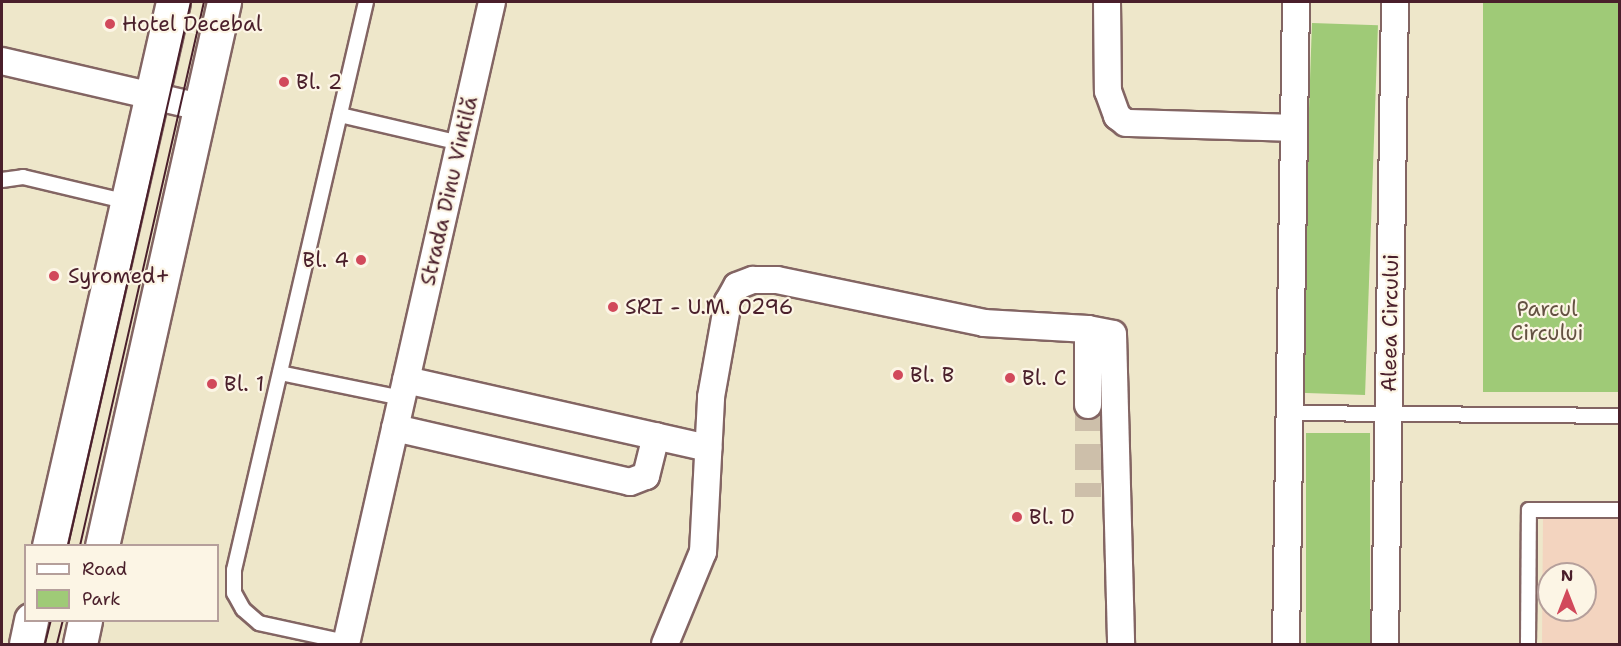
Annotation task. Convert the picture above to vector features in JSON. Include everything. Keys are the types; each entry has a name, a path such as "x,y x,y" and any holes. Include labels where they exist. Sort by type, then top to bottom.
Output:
{"main road":[{"path":"49,544 173,2"},
{"path":"102,544 224,2"},
{"path":"26,645 31,622"},
{"path":"80,645 85,622"}],"street":[{"name":"Strada Dinu Vintilă","path":"346,643 492,2"},
{"path":"1107,2 1109,98 1117,116 1126,123 1292,128"},
{"path":"1286,645 1292,128 1296,2"},
{"name":"Aleea Circului","path":"1385,645 1395,2"},
{"path":"2,61 200,107"},
{"path":"665,645 704,552 708,448 716,362 728,302 737,286 753,280 777,280 984,323 1088,329 1113,334 1121,645"},
{"path":"1088,329 1088,405"},
{"path":"404,389 656,436 708,448"},
{"path":"395,428 630,482 646,476 656,436"}],"lane":[{"path":"346,643 259,623 243,609 234,592 234,570 366,2"},
{"path":"340,115 460,143"},
{"path":"2,180 23,177 128,202"},
{"path":"280,373 404,389"},
{"path":"1289,413 1620,416"},
{"path":"1528,645 1529,510 1620,510"}],"shaded area":[{"path":"1543,517 1619,518 1619,644 1542,644 1542,622 1597,622 1597,562 1543,562"}],"green space":[{"name":"Parcul Circului","path":"1483,2 1619,2 1619,392 1483,392"},
{"path":"1312,23 1378,25 1365,395 1299,393"},
{"path":"1306,433 1370,433 1370,644 1306,644"}],"tunnel":[{"path":"1088,405 1088,497"}],"tram line":[{"path":"68,544 191,2"},
{"path":"80,544 204,2"},
{"path":"45,644 50,622"},
{"path":"57,644 62,622"}],"place":[{"name":"Hotel Decebal","path":"110,24"},
{"name":"Bl. 2","path":"284,82"},
{"name":"Bl. 4","path":"361,260"},
{"name":"Syromed+","path":"54,276"},
{"name":"SRI - U.M. 0296","path":"613,307"},
{"name":"Bl. B","path":"898,375"},
{"name":"Bl. C","path":"1010,378"},
{"name":"Bl. 1","path":"212,384"},
{"name":"Bl. D","path":"1017,517"}]}
